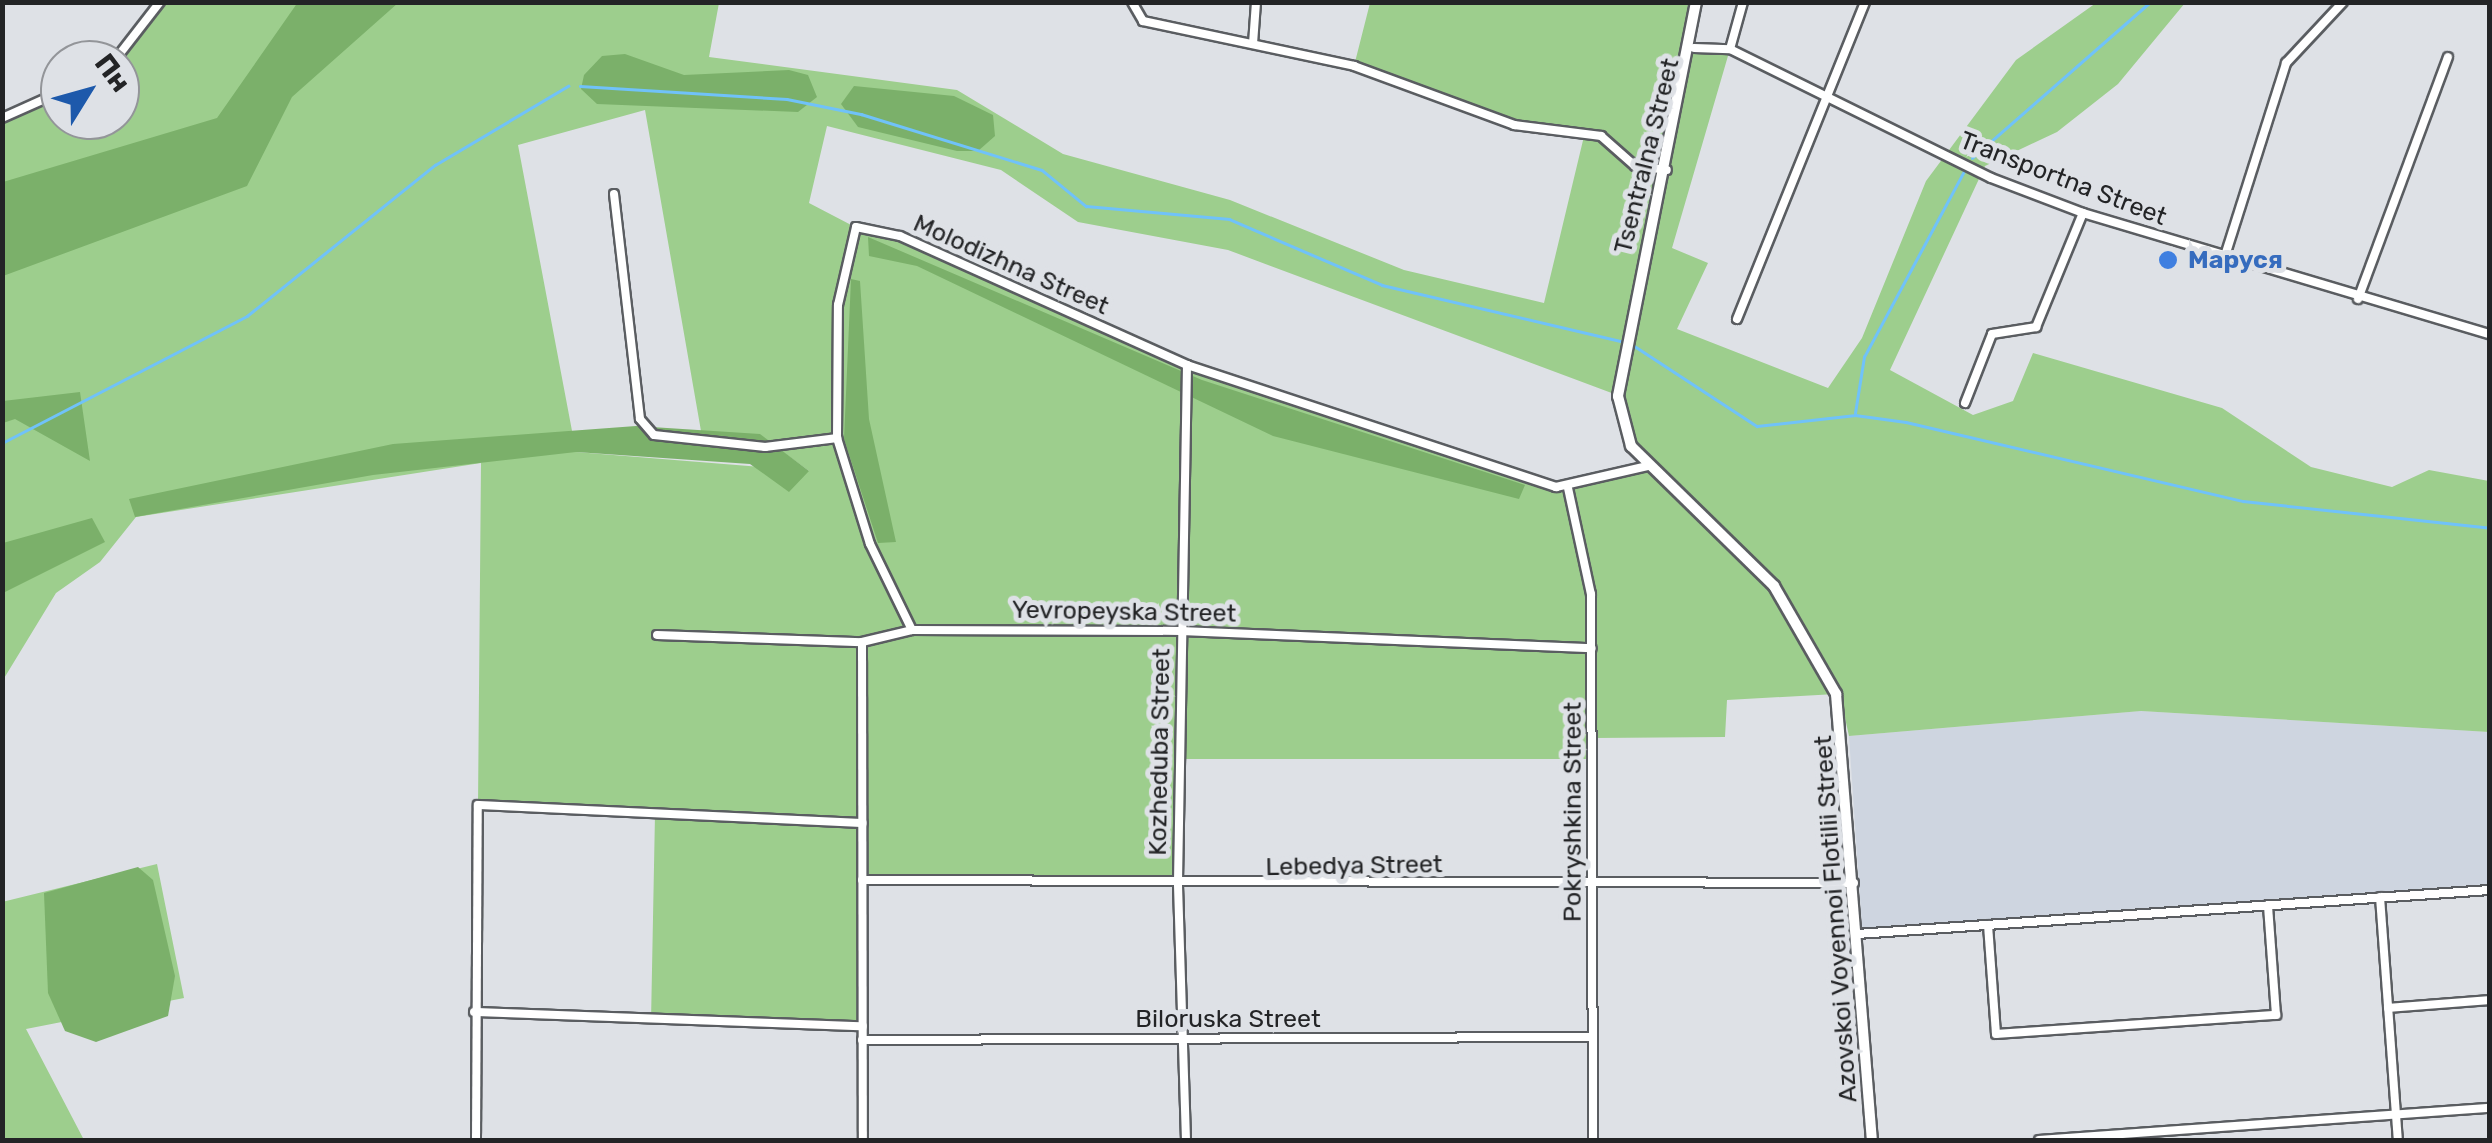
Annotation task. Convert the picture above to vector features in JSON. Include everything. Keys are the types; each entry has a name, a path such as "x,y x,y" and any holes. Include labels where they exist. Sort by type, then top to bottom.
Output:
{"street":[{"path":"131,40 160,2"},
{"path":"1132,2 1143,20 1354,66 1514,124 1601,136 1635,166 1667,170"},
{"path":"1252,44 1256,2"},
{"name":"Tsentralna Street","path":"1696,2 1694,48 1620,358 1622,424 1648,466 1784,598 1836,694"},
{"path":"1730,49 1743,2"},
{"path":"1738,319 1865,2"},
{"path":"2224,259 2286,62 2343,2"},
{"name":"Transportna Street","path":"1694,48 1730,49 1828,99 2084,213 2224,259 2488,334"},
{"path":"2358,299 2448,58"},
{"path":"2,118 40,101"},
{"path":"614,194 640,419 654,435 765,447 837,438 870,544 912,630"},
{"path":"1965,403 1992,334 2036,328 2084,213"},
{"name":"Molodizhna Street","path":"837,438 838,305 856,227 900,236 1187,364 1568,488"},
{"path":"2488,334 2490,320"},
{"name":"Kozheduba Street","path":"1186,1140 1178,881 1187,364"},
{"path":"1568,488 1648,466"},
{"name":"Pokryshkina Street","path":"1568,488 1589,553 1593,1140"},
{"name":"Yevropeyska Street","path":"657,636 862,642 912,630 1181,631 1592,648"},
{"path":"862,642 862,1140"},
{"name":"Azovskoi Voyennoi Flotilii Street","path":"1836,694 1872,1140"},
{"path":"476,1140 478,805 862,824"},
{"name":"Lebedya Street","path":"862,880 1593,887 1850,884"},
{"path":"1857,934 2490,890"},
{"path":"2380,898 2398,1140"},
{"path":"1988,925 1996,1034 2276,1015 2268,905"},
{"path":"2388,1008 2490,1000"},
{"path":"474,1012 862,1026"},
{"name":"Biloruska Street","path":"862,1040 1593,1037"},
{"path":"2040,1140 2122,1138 2490,1108"}],"shaded area":[{"path":"2141,711 2489,732 2489,884 1862,928 1849,736"}],"green space":[{"path":"298,2 398,3 292,97 247,186 3,276 3,182 217,118"},
{"path":"160,3 719,3 709,57 957,90 1063,154 1230,200 1404,270 1544,303 1585,132 1543,131 1354,66 1370,3 1696,3 1694,48 1730,49 1672,248 1708,263 1677,329 1828,388 1862,338 1926,181 2016,60 2096,3 2185,3 2118,84 2057,132 1985,166 1890,370 1973,415 2013,401 2033,353 2222,408 2311,467 2392,487 2429,470 2489,481 2489,732 2141,711 1849,736 1840,695 1824,662 1836,694 1727,700 1725,737 1594,738 1593,759 1179,759 1178,881 863,880 863,1026 651,1022 655,814 478,805 481,463 136,517 100,562 56,593 3,680 2,118 40,101 40,140 140,140 140,40 131,40","holes":["645,110 701,431 760,435 809,471 576,452 518,145","827,126 1001,170 1078,222 1228,250 1617,395 1647,466 1556,487 1187,365 900,236 855,227 809,203"]},
{"path":"625,54 684,75 789,70 808,75 817,97 798,112 597,104 581,89 584,75 602,56"},
{"path":"854,86 954,96 993,115 995,136 978,151 957,151 858,127 841,104"},
{"path":"868,237 1202,380 1525,485 1519,499 1273,436 917,266 869,256"},
{"path":"851,279 860,281 869,419 896,542 878,543 844,439"},
{"path":"80,392 90,461 15,419 3,423 3,401"},
{"path":"636,426 760,434 809,471 789,492 750,464 576,452 373,475 135,517 129,499 393,444"},
{"path":"92,518 105,542 3,593 3,543"},
{"path":"157,864 184,998 26,1029 84,1140 3,1140 2,902"},
{"path":"138,867 153,880 175,976 168,1016 96,1042 65,1031 48,993 44,893"}],"waterway":[{"path":"1972,158 2150,2"},
{"path":"2,443 247,316 435,165 568,86"},
{"path":"580,86 787,99 861,114 1042,170 1086,206 1229,219 1382,285 1625,342"},
{"path":"1855,413 1864,357 1964,171"},
{"path":"1633,345 1757,426 1855,415 1906,422 2243,501 2490,528"}],"place":[{"name":"Маруся","path":"2168,260"}]}
